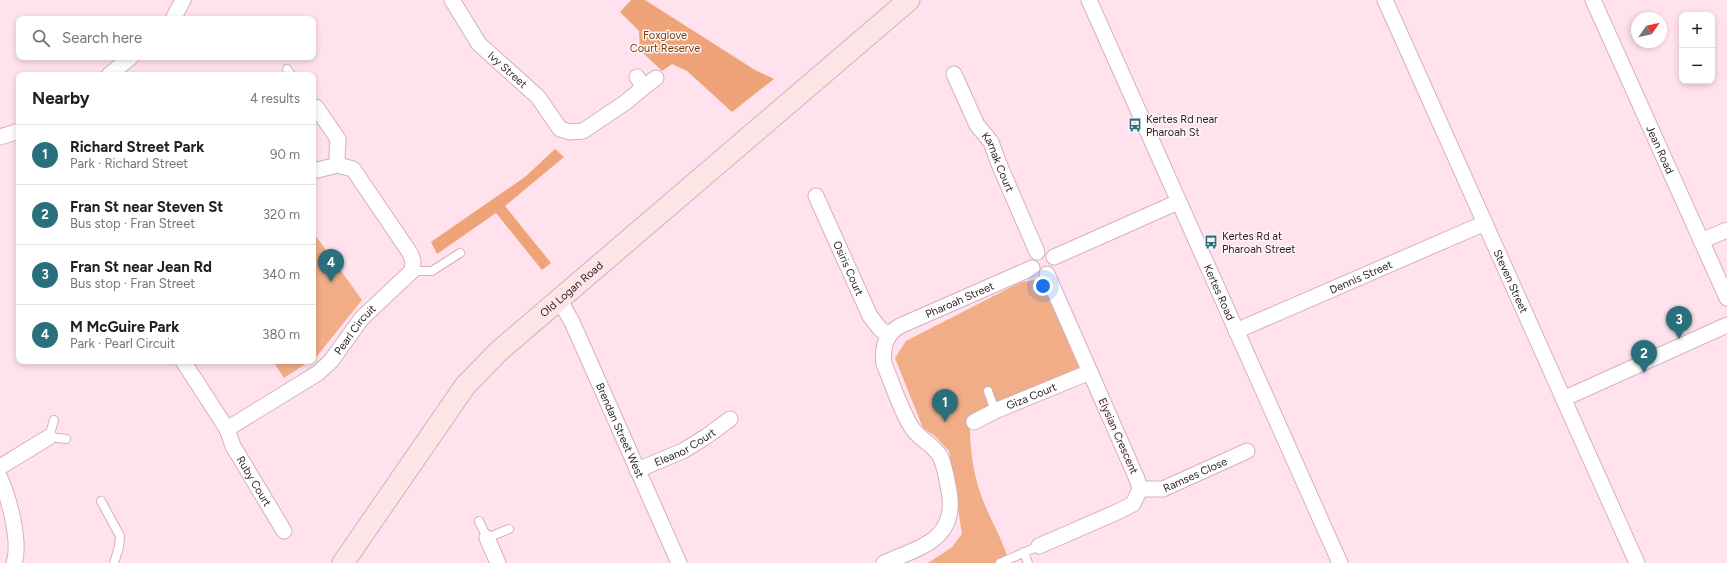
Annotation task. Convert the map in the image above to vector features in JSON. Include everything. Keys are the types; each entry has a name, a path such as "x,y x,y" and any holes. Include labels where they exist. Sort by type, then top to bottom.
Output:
{"main road":[{"name":"Old Logan Road","path":"343,563 465,386 499,351 909,0"},
{"name":"Old Logan Road","path":"844,57 924,0"}],"street":[{"path":"175,16 183,0"},
{"name":"Ivy Street","path":"452,0 479,44 538,97 560,129 570,132 583,131 626,102 646,81"},
{"name":"Kertes Road","path":"1089,0 1340,563"},
{"name":"Steven Street","path":"1386,0 1637,563"},
{"name":"Jean Road","path":"1593,0 1727,298"},
{"path":"113,72 127,60"},
{"name":"Karnak Court","path":"954,74 977,125 991,142 1037,252"},
{"path":"316,106 338,139 338,166"},
{"path":"0,137 16,132"},
{"path":"316,170 338,166 352,169 410,253 413,261 412,271"},
{"name":"Osiris Court","path":"816,196 870,316 880,329 889,335"},
{"path":"1054,257 1178,202"},
{"name":"Dennis Street","path":"1236,331 1485,223"},
{"path":"1701,241 1727,230"},
{"path":"1047,251 1054,257 1054,267 1047,274 1037,273 1032,268 1032,259 1037,252 1047,251"},
{"name":"Pharoah Street","path":"889,335 893,330 900,326 1032,268"},
{"name":"Pearl Circuit","path":"227,429 318,373 331,361 362,318 412,271"},
{"name":"Elysian Crescent","path":"1047,274 1137,479 1140,489"},
{"name":"Brendan Street West","path":"559,299 572,322 679,563"},
{"path":"1564,399 1727,325"},
{"path":"884,563 929,543 939,536 948,521 951,501 948,482 940,457 930,445 912,429 884,364 882,354 889,335"},
{"path":"185,364 227,429"},
{"name":"Giza Court","path":"974,422 996,411 1090,372"},
{"name":"Eleanor Court","path":"637,470 683,451 708,436 730,419"},
{"name":"Ruby Court","path":"227,429 233,446 284,531"},
{"path":"0,467 49,436"},
{"name":"Ramses Close","path":"1140,489 1163,489 1247,452"},
{"path":"0,478 6,491 17,542 14,563"},
{"path":"1038,546 1133,504 1140,489"},
{"path":"487,538 498,563"}],"lane":[{"path":"412,271 432,271 460,253"},
{"path":"988,391 996,411"},
{"path":"54,420 49,436 66,439"},
{"path":"101,501 120,536 119,547 114,563"},
{"path":"479,521 487,538 509,529"},
{"path":"1000,563 1038,546"},
{"path":"1024,552 1028,563"}],"shaded area":[{"path":"316,236 362,300 316,357"},
{"path":"1035,280 1046,284 1080,367 970,416 970,435 977,483 1009,563 928,563 952,547 962,534 949,451 935,436 923,428 895,358 906,341 1021,282"},
{"path":"275,364 305,364 284,378"}],"green space":[{"name":"Foxglove Court Reserve","path":"631,0 645,0 755,70 774,79 732,112 687,71 672,64 662,71 640,50 639,31 620,12"},
{"path":"555,149 564,157 505,206 551,263 542,270 496,213 437,254 431,242 525,177"}],"place":[{"name":"Kertes Rd near Pharoah St","path":"1135,125"},
{"name":"Kertes Rd at Pharoah Street","path":"1211,242"},
{"name":"M McGuire Park","path":"331,282"},
{"name":"Fran St near Jean Rd","path":"1679,339"},
{"name":"Fran St near Steven St","path":"1644,373"},
{"name":"Richard Street Park","path":"945,422"}]}
